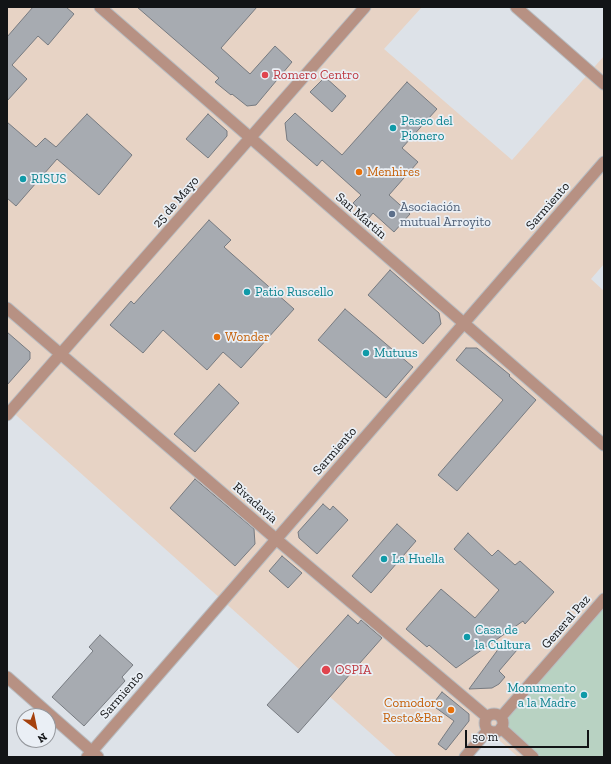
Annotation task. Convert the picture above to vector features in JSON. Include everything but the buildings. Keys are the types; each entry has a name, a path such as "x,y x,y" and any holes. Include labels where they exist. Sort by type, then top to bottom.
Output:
{"street":[{"name":"San Martín","path":"100,7 604,445"},
{"name":"25 de Mayo","path":"7,415 365,7"},
{"path":"516,7 604,84"},
{"name":"Sarmiento","path":"92,755 276,539 604,162"},
{"name":"Rivadavia","path":"7,308 276,539 487,717"},
{"name":"General Paz","path":"501,717 604,599"},
{"path":"7,677 92,755"},
{"path":"493,714 501,717 503,722 501,728 494,732 488,730 485,724 487,717 493,714"},
{"path":"501,728 533,757"},
{"path":"465,757 488,730"}],"shaded area":[{"path":"7,7 422,7 384,49 512,160 604,56 604,264 591,279 604,291 604,757 518,757 483,726 458,757 397,757 7,407"}],"green space":[{"path":"604,605 604,757 541,757 507,728 506,718"}],"place":[{"name":"Romero Centro","path":"265,75"},
{"name":"Paseo del Pionero","path":"393,128"},
{"name":"Menhires","path":"359,172"},
{"name":"RISUS","path":"23,179"},
{"name":"Asociación mutual Arroyito","path":"392,214"},
{"name":"Patio Ruscello","path":"247,292"},
{"name":"Wonder","path":"217,337"},
{"name":"Mutuus","path":"366,353"},
{"name":"La Huella","path":"384,559"},
{"name":"Casa de la Cultura","path":"467,637"},
{"name":"OSPIA","path":"326,670"},
{"name":"Monumento a la Madre","path":"584,695"},
{"name":"Comodoro Resto&Bar","path":"451,710"}]}
